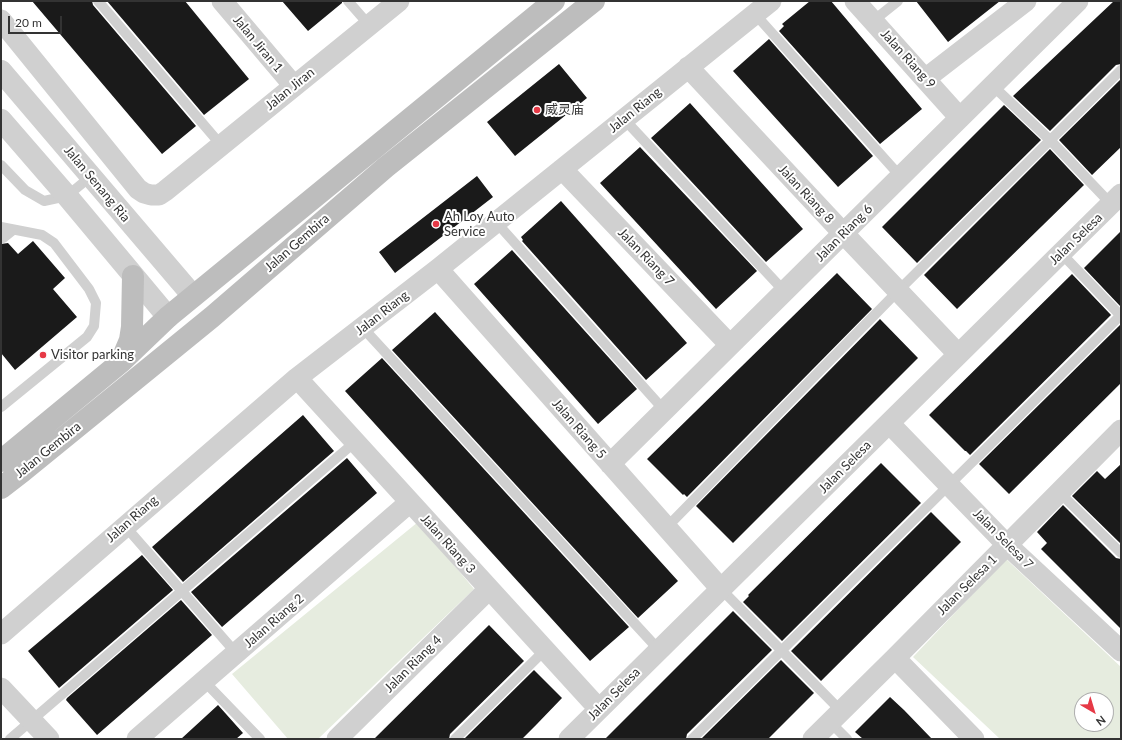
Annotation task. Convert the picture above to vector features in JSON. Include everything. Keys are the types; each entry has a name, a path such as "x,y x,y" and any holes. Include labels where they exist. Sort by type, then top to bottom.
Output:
{"main road":[{"name":"Jalan Gembira","path":"1,461 120,362 193,296 554,1"},
{"name":"Jalan Gembira","path":"1,488 181,343 386,167 594,1"},
{"path":"120,362 130,340 132,327 133,276"},
{"path":"181,343 191,321 194,306 193,296"},
{"path":"168,317 174,320 191,321 212,317"}],"street":[{"name":"Jalan Jiran 1","path":"222,1 294,86"},
{"name":"Jalan Jiran","path":"1,20 138,189 144,193 159,195 399,1"},
{"name":"Jalan Riang","path":"3,630 296,378 438,269 771,1"},
{"name":"Jalan Riang 9","path":"855,1 960,118"},
{"path":"926,79 1026,1"},
{"name":"Jalan Riang 6","path":"610,464 1078,1"},
{"name":"Jalan Riang 8","path":"688,68 958,354"},
{"name":"Jalan Senang Ria","path":"1,71 193,296"},
{"path":"1,120 68,196 168,317"},
{"name":"Jalan Riang 7","path":"562,169 730,345"},
{"name":"Jalan Selesa","path":"577,734 599,709 1116,199"},
{"name":"Jalan Riang 5","path":"438,269 721,589"},
{"name":"Jalan Riang 3","path":"296,378 599,709"},
{"name":"Jalan Selesa 7","path":"889,423 1007,545 1121,651"},
{"name":"Jalan Selesa 1","path":"813,739 1120,432"},
{"name":"Jalan Riang 2","path":"137,739 410,502"},
{"name":"Jalan Riang 4","path":"337,739 489,589"},
{"path":"894,658 974,739"},
{"path":"1,688 49,739"}],"lane":[{"path":"98,1 221,145"},
{"path":"348,1 369,25"},
{"path":"873,21 898,1"},
{"path":"755,14 900,176"},
{"path":"666,528 898,291 1121,70"},
{"path":"992,85 1050,140 1116,199"},
{"path":"624,119 784,291"},
{"path":"1,166 25,190 44,201 68,196 90,177"},
{"path":"496,222 664,410"},
{"path":"1,407 87,337 94,326 96,303 54,243 42,235 13,230 2,232"},
{"path":"692,739 1121,315 1061,254"},
{"path":"363,328 659,650"},
{"path":"10,739 355,442"},
{"path":"1059,492 1121,553"},
{"path":"125,526 236,653"},
{"path":"721,589 782,651 836,716 848,739"},
{"path":"455,739 545,650"},
{"path":"204,681 260,739"}],"shaded area":[{"path":"418,522 474,589 318,739 288,739 232,674"},
{"path":"1006,559 1121,667 1120,739 1000,739 913,657"}],"building":[{"path":"32,1 92,1 93,5 196,126 162,154"},
{"path":"107,1 185,1 249,79 204,115"},
{"path":"282,1 342,1 342,3 308,31"},
{"path":"810,1 831,1 922,109 880,144 779,31 784,26 782,24"},
{"path":"916,1 1000,1 948,42"},
{"path":"1114,1 1121,1 1121,64 1116,65 1050,131 1013,96"},
{"path":"769,39 873,156 838,187 733,71"},
{"name":"威灵庙","path":"559,64 587,98 515,156 487,122"},
{"path":"1121,79 1121,147 1092,175 1059,140"},
{"path":"690,103 803,229 766,262 651,138"},
{"path":"1004,105 1041,140 917,263 882,227"},
{"path":"640,147 757,271 716,309 600,183"},
{"path":"1050,149 1084,185 957,309 924,275"},
{"name":"Ah Loy Auto Service","path":"477,176 493,197 395,273 379,252"},
{"path":"561,201 687,343 646,380 522,241 523,240 521,237"},
{"path":"1121,231 1121,307 1084,268"},
{"path":"33,241 65,278 53,289 77,317 15,370 1,353 1,244 8,243 18,254"},
{"path":"512,250 637,389 598,424 474,284"},
{"path":"837,273 872,309 687,497 684,494 683,495 647,459"},
{"path":"1072,274 1111,315 970,455 929,415"},
{"path":"435,312 678,581 638,618 392,350"},
{"path":"880,319 918,358 733,543 696,506"},
{"path":"1121,324 1121,383 1009,494 979,464"},
{"path":"382,358 629,627 590,661 345,391"},
{"path":"303,415 334,451 183,582 152,547"},
{"path":"347,458 377,493 222,627 191,592"},
{"path":"881,463 921,503 782,641 743,602 749,596 748,595"},
{"path":"1121,464 1121,544 1072,496 1097,471 1105,479"},
{"path":"1063,505 1116,558 1121,559 1121,629 1041,549 1047,543 1037,532"},
{"path":"931,512 961,542 821,681 791,651"},
{"path":"142,555 173,590 59,688 28,651"},
{"path":"181,600 212,635 97,735 66,700 67,698"},
{"path":"733,611 772,650 687,734 686,739 605,739"},
{"path":"489,625 524,661 450,734 449,739 374,739"},
{"path":"781,660 814,693 768,739 701,739"},
{"path":"534,670 562,698 522,739 464,739"},
{"path":"890,697 932,739 863,739 855,732"},
{"path":"218,705 243,733 236,739 181,739"}],"place":[{"name":"威灵庙","path":"537,110"},
{"name":"Ah Loy Auto Service","path":"436,224"},
{"name":"Visitor parking","path":"43,355"}]}
